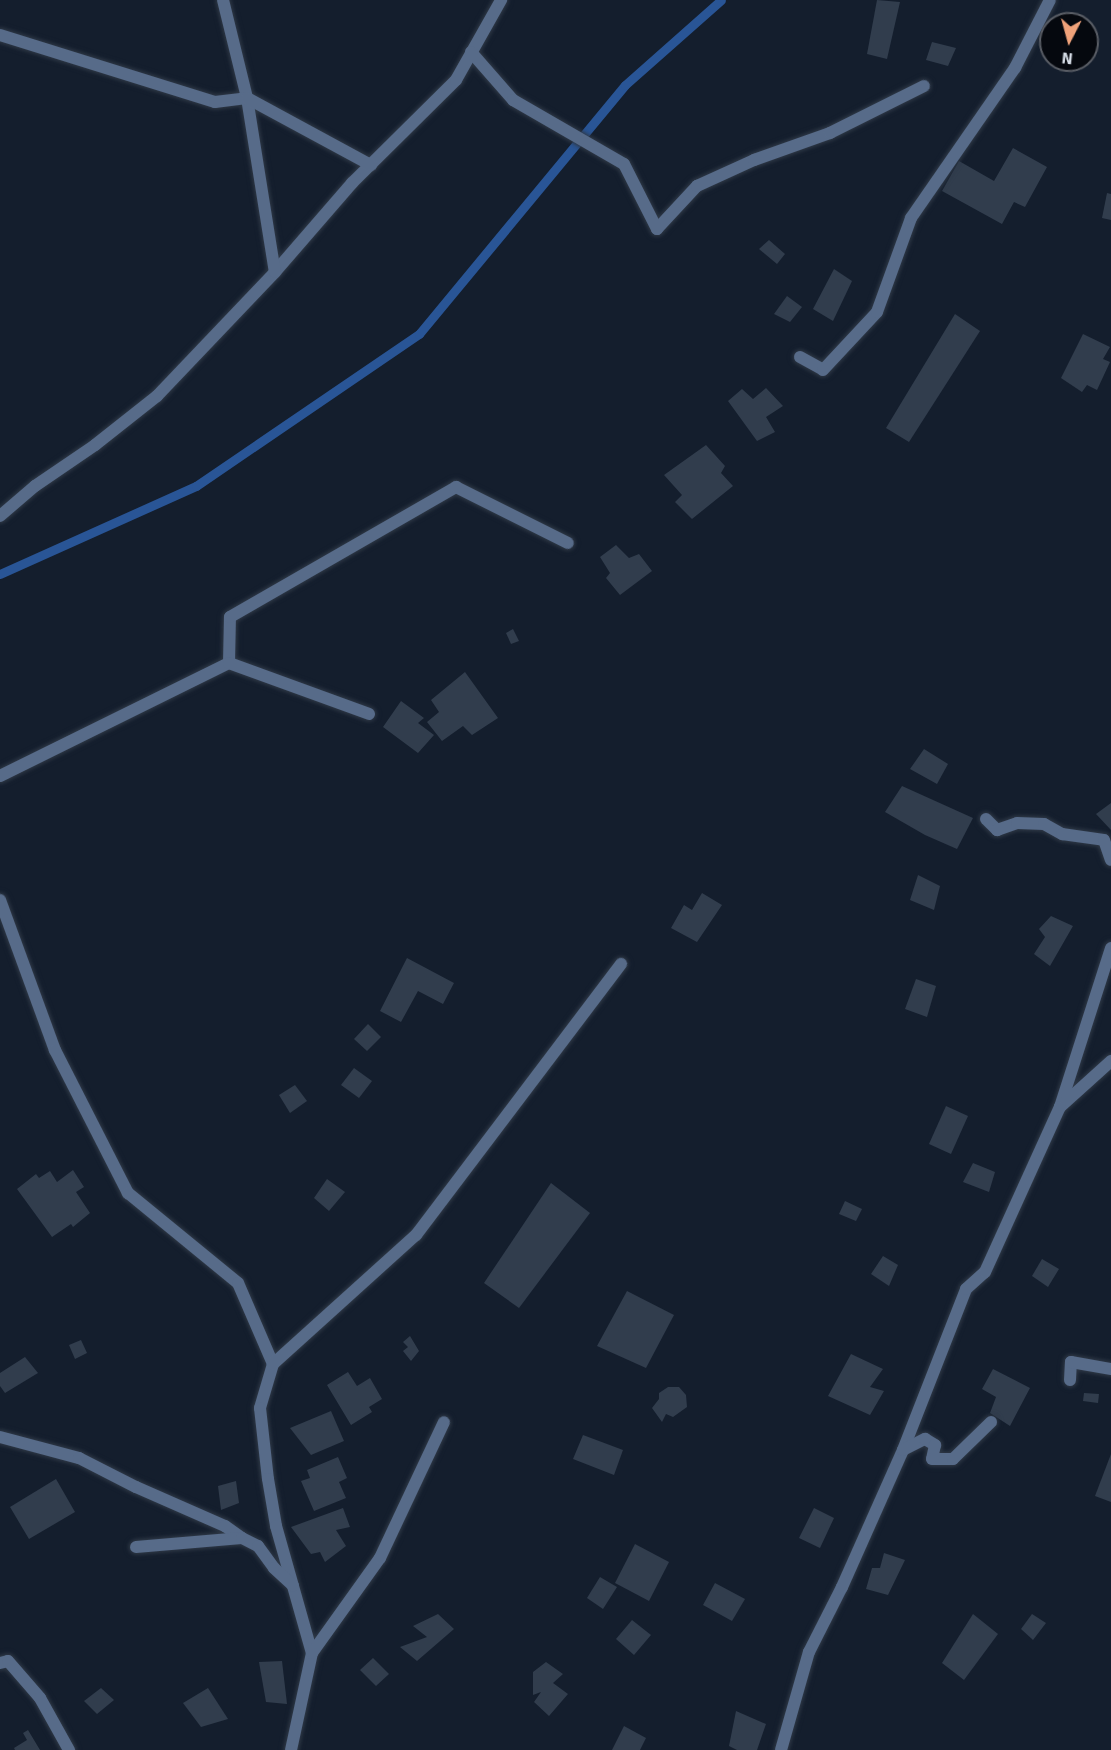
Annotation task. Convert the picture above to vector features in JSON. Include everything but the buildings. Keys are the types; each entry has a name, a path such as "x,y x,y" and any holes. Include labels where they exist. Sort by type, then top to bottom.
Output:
{"street":[{"path":"223,0 247,98 275,272"},
{"path":"0,516 35,486 95,445 157,396 275,272 371,165 456,80 501,0"},
{"path":"800,357 823,370 877,312 911,218 1016,68 1050,0"},
{"path":"0,35 215,102 247,98 371,165"},
{"path":"471,52 513,100 624,164 657,229 697,186 754,160 830,134 924,86"},
{"path":"229,663 230,617 456,487 568,543"},
{"path":"0,776 229,663 369,714"},
{"path":"986,819 997,830 1017,824 1044,824 1062,834 1104,840 1111,860"},
{"path":"0,900 55,1050 128,1193 238,1283 273,1364"},
{"path":"782,1750 809,1652 842,1587 903,1450 966,1289 985,1272 1060,1107 1111,948"},
{"path":"312,1653 276,1526 260,1408 273,1364 416,1235 621,964"},
{"path":"1060,1107 1111,1061"},
{"path":"1070,1380 1071,1362 1111,1369"},
{"path":"291,1750 312,1653 380,1558 444,1422"},
{"path":"903,1450 925,1439 934,1445 932,1459 953,1459 991,1422"},
{"path":"0,1437 79,1458 136,1487 225,1526 258,1546 274,1568 293,1586"},
{"path":"136,1546 242,1538"},
{"path":"0,1663 8,1661 40,1698 69,1750"}],"waterway":[{"path":"0,574 196,486 419,334 625,85 721,0"}]}
